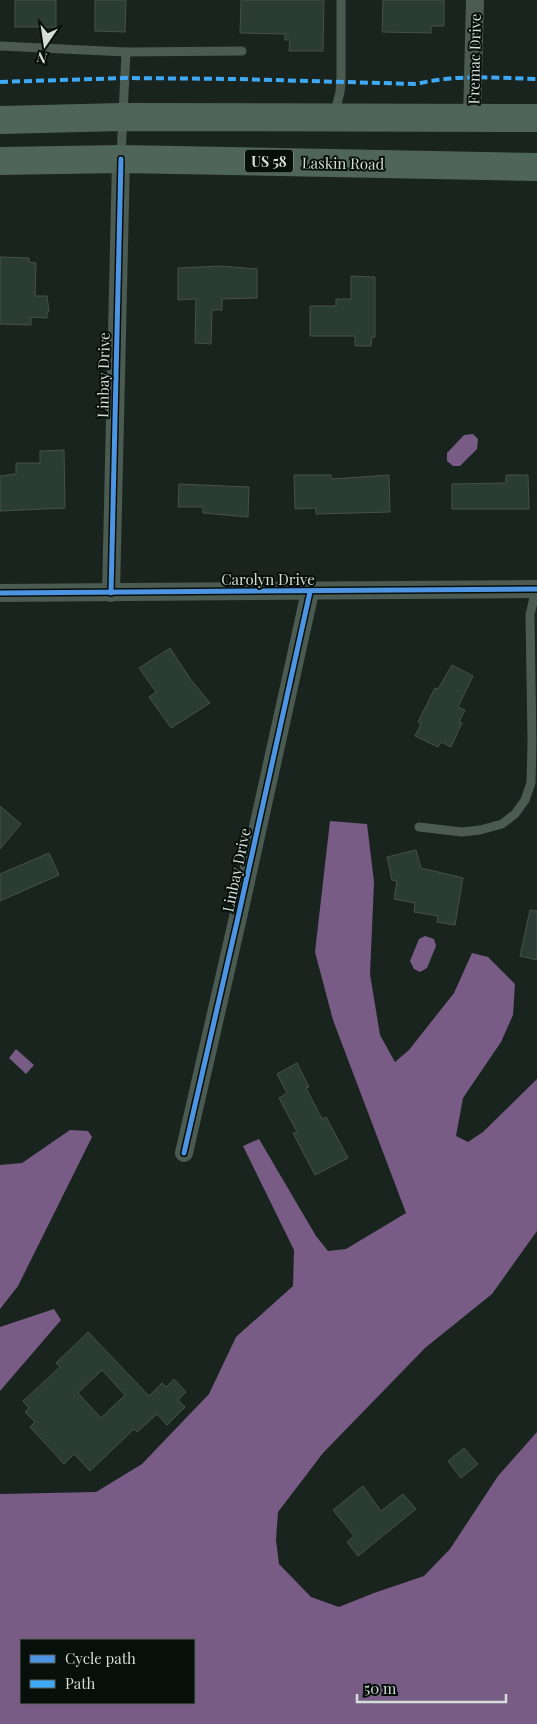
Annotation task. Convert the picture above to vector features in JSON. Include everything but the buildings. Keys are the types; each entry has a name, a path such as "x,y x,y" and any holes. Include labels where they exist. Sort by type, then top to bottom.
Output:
{"main road":[{"path":"0,120 122,117 537,118"},
{"name":"Laskin Road","path":"0,161 120,158 537,167"}],"street":[{"name":"Fremac Drive","path":"472,118 475,0"},
{"name":"Linbay Drive","path":"111,593 120,158"},
{"name":"Carolyn Drive","path":"0,594 537,590"},
{"name":"Linbay Drive","path":"184,1153 310,592"}],"lane":[{"path":"333,118 341,82 342,0"},
{"path":"0,46 126,52 242,51"},
{"path":"120,158 126,52"},
{"path":"419,826 462,832 480,830 502,824 515,814 525,800 530,783 532,742 530,615 537,590"}],"shaded area":[{"path":"473,434 478,439 477,449 460,466 453,466 447,461 447,453 464,435"},
{"path":"330,821 367,824 374,882 370,974 380,1035 395,1062 409,1050 454,993 472,953 488,957 515,984 513,1015 501,1042 463,1098 456,1136 468,1142 483,1132 537,1079 537,1231 492,1294 425,1348 323,1453 278,1512 276,1540 279,1564 311,1597 339,1607 424,1576 450,1549 498,1476 537,1432 537,1724 0,1724 0,1494 96,1492 142,1464 209,1394 236,1337 293,1286 294,1250 243,1146 259,1139 316,1236 328,1251 346,1249 406,1213 333,1020 315,952"},
{"path":"425,936 434,939 436,946 427,968 420,972 414,969 410,961 419,939"},
{"path":"16,1049 34,1065 26,1074 9,1058"},
{"path":"70,1130 88,1131 92,1137 18,1286 0,1309 0,1165 22,1163"},
{"path":"54,1309 61,1320 0,1391 0,1327"}],"marked path":[{"path":"0,82 126,78 417,84 462,78 537,79"}],"cycle path":[{"path":"111,593 121,159"},
{"path":"0,593 537,589"},
{"path":"184,1153 310,592"}]}
